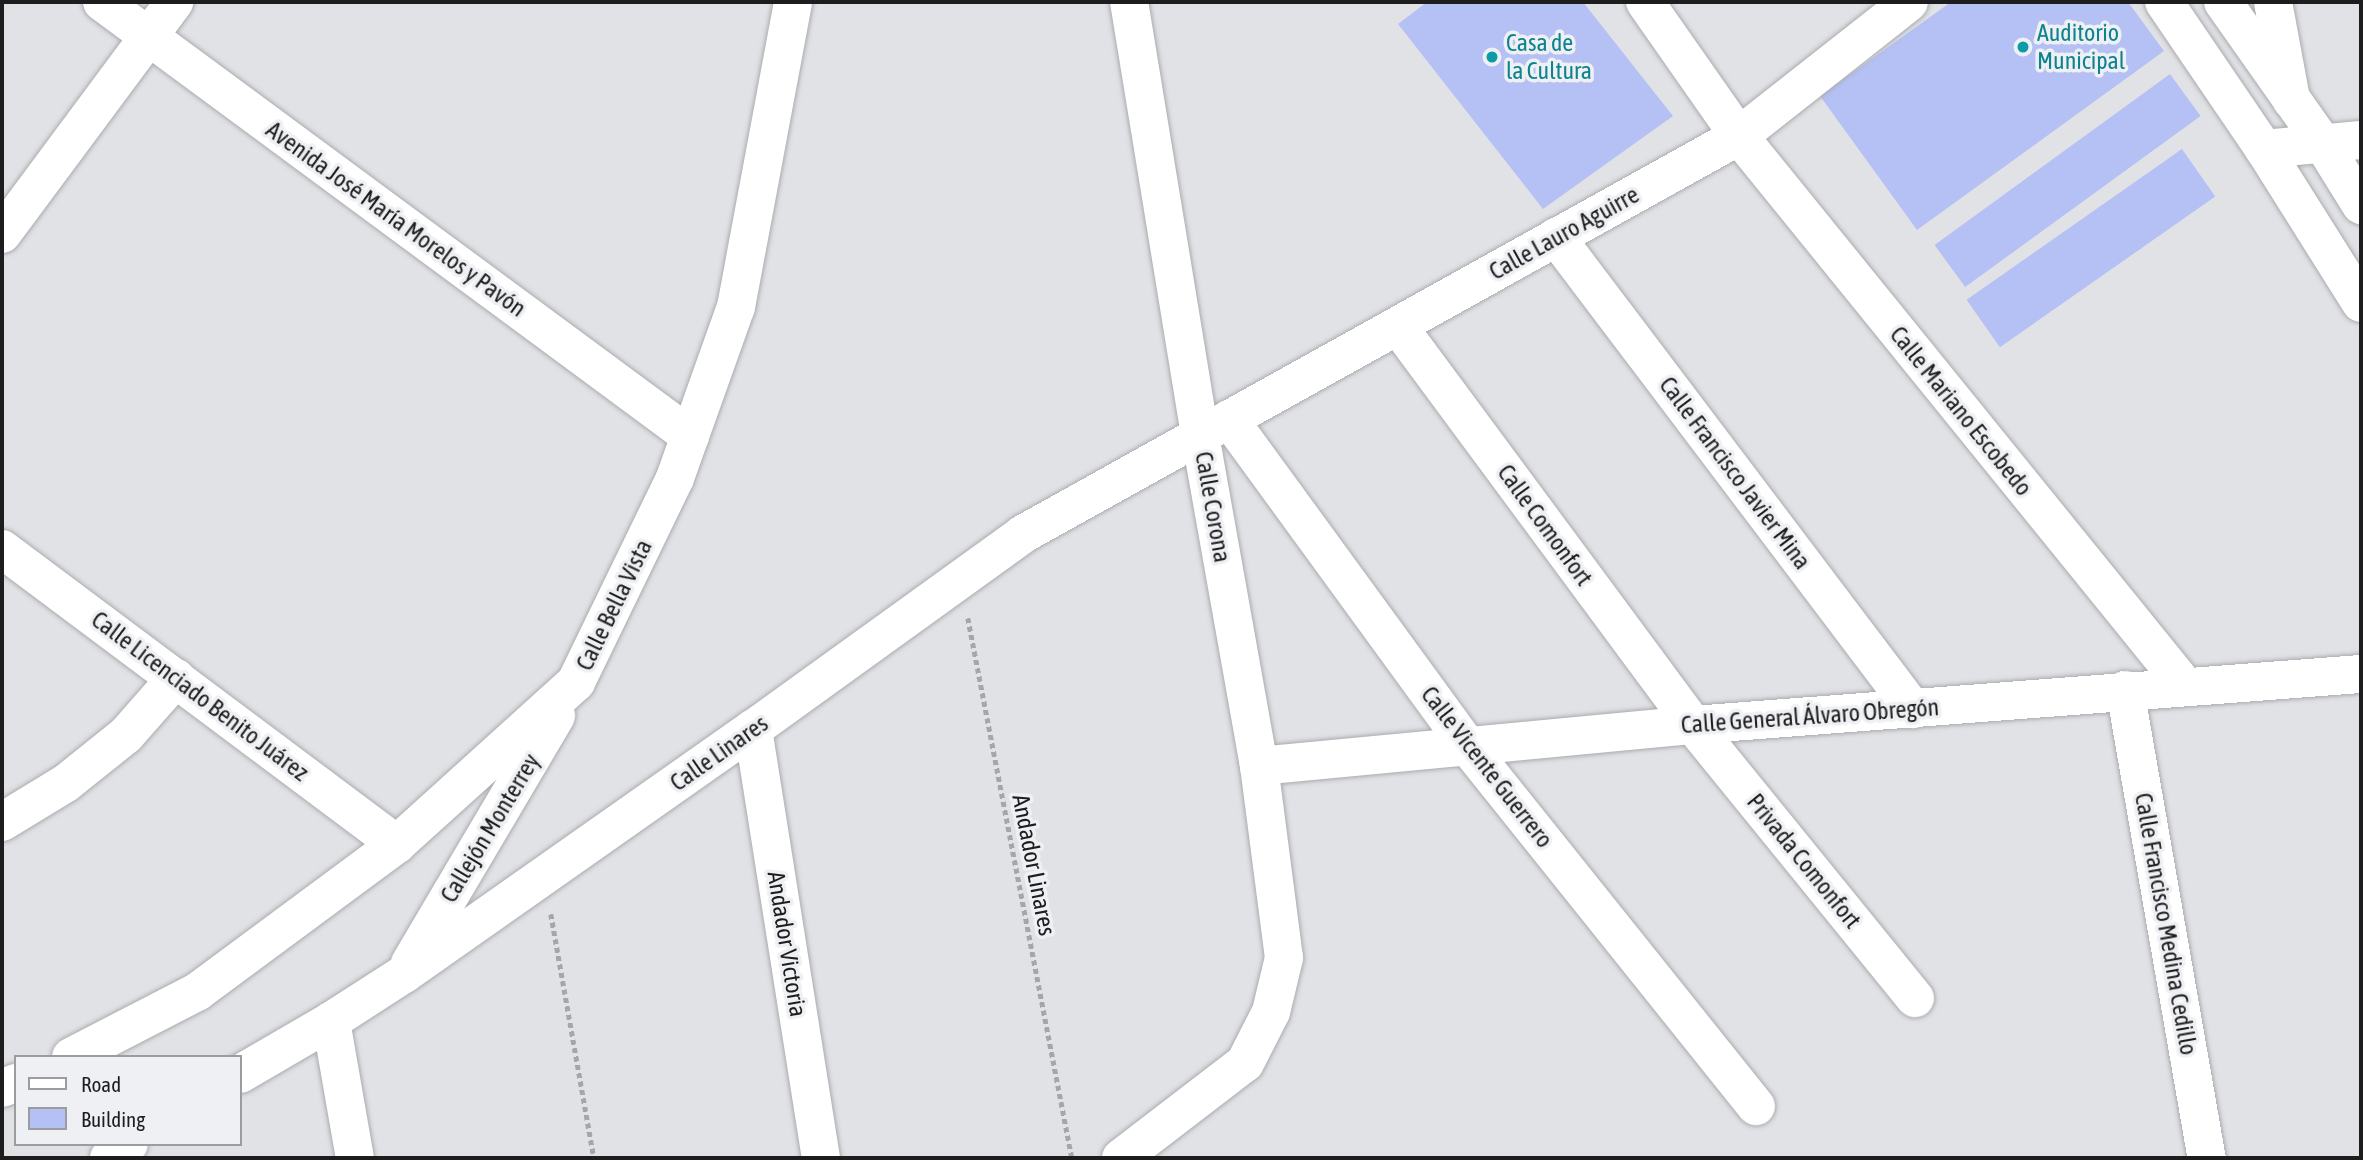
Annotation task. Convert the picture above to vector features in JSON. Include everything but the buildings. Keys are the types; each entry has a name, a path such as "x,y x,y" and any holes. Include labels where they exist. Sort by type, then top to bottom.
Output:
{"street":[{"name":"Avenida José María Morelos y Pavón","path":"102,2 690,436"},
{"path":"2,234 174,2"},
{"name":"Calle Bella Vista","path":"75,1055 197,992 397,844 576,682 675,478 736,307 793,2"},
{"name":"Calle Corona","path":"1121,1158 1173,1121 1245,1063 1271,1012 1284,958 1215,427 1129,2"},
{"name":"Calle Mariano Escobedo","path":"1645,2 1739,136 2184,685"},
{"name":"Calle Lauro Aguirre","path":"1215,427 1739,136 1909,2"},
{"path":"2164,2 2264,149 2361,303"},
{"path":"2223,2 2323,144 2361,205"},
{"path":"2273,2 2291,99"},
{"path":"2264,149 2361,140"},
{"name":"Calle Francisco Javier Mina","path":"1556,237 1913,709"},
{"name":"Calle Comonfort","path":"1398,326 1693,725"},
{"name":"Calle Linares","path":"242,1073 331,1021 404,974 1023,534 1215,427"},
{"name":"Calle Vicente Guerrero","path":"1215,427 1756,1106"},
{"name":"Calle Licenciado Benito Juárez","path":"2,549 397,844"},
{"name":"Calle General Álvaro Obregón","path":"1259,766 1693,725 2184,685 2361,674"},
{"path":"2,822 66,783 126,735 176,678"},
{"name":"Callejón Monterrey","path":"404,974 576,682"},
{"name":"Calle Francisco Medina Cedillo","path":"2125,690 2207,1158"},
{"name":"Privada Comonfort","path":"1693,725 1915,998"},
{"name":"Andador Victoria","path":"752,729 821,1158"},
{"path":"331,1021 355,1158"},
{"path":"1173,1121 1178,1158"},
{"path":"109,1158 127,1146"}],"path":[{"name":"Andador Linares","path":"961,579 1072,1158"},
{"path":"544,876 594,1158"}],"place":[{"name":"Auditorio Municipal","path":"2023,47"},
{"name":"Casa de la Cultura","path":"1492,57"}]}
